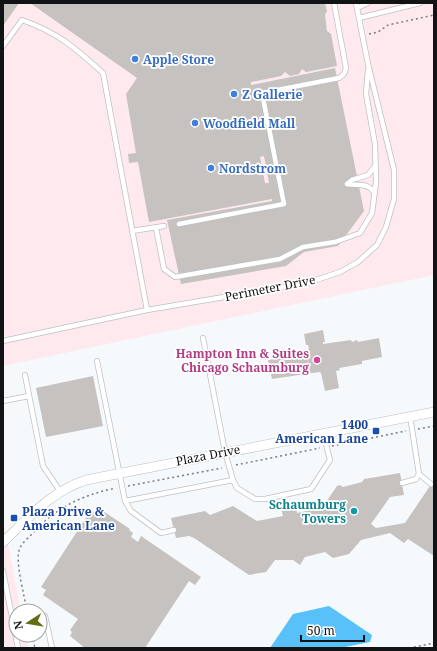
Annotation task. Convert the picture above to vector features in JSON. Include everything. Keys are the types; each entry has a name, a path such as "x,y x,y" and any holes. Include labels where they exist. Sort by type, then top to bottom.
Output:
{"street":[{"name":"Plaza Drive","path":"3,542 39,508 60,491 86,480 434,412"}],"lane":[{"path":"179,224 284,204 262,93 339,78 344,74 346,68 334,3"},
{"path":"357,6 368,3"},
{"path":"359,18 420,3"},
{"name":"Perimeter Drive","path":"3,341 147,310 307,283 340,272 358,262 377,245 386,227 394,199 394,170 368,64 357,6"},
{"path":"3,46 22,20 54,33 73,46 103,73 147,310"},
{"path":"156,228 164,269 175,277 280,259 302,247 335,242 360,233 372,213 375,193 375,144 366,94 368,64"},
{"path":"375,193 365,184 347,184 352,180 368,175 376,165"},
{"path":"132,231 164,226"},
{"path":"203,338 225,452 233,480 237,488 255,499 265,499 311,489 330,460 323,433"},
{"path":"96,361 125,501 131,511 161,533 174,530"},
{"path":"25,375 43,466 60,491"},
{"path":"3,401 29,396"},
{"path":"402,483 416,479 419,474 410,416"},
{"path":"419,474 431,484"},
{"path":"125,501 233,480"},
{"path":"3,571 11,603"},
{"path":"48,630 52,648"}],"path":[{"path":"375,33 388,25 434,15"},
{"path":"25,603 18,565 19,548 42,523 68,504 83,497 123,486 434,426"},
{"path":"409,648 434,642"}],"shaded area":[{"path":"3,3 434,3 434,275 3,366"},
{"path":"3,519 19,603 8,603 8,643 28,643 29,648 3,648"}],"water":[{"path":"329,606 372,635 370,642 340,648 270,648 293,614"}],"building":[{"path":"3,3 19,3 3,26"},
{"name":"Woodfield Mall","path":"30,3 325,3 327,11 325,15 327,31 331,34 337,66 306,72 302,69 299,74 290,76 285,72 281,76 251,82 251,85 335,68 364,211 338,246 304,252 286,266 181,284 167,220 272,201 272,199 149,222 138,162 129,163 128,154 136,153 126,94 137,78","holes":["264,156 269,183 265,183 260,157"]},
{"name":"Hampton Inn & Suites Chicago Schaumburg","path":"323,330 325,342 323,342 323,344 351,340 352,342 357,340 358,342 379,338 382,357 362,361 362,364 339,368 340,370 336,371 339,388 325,391 321,373 319,372 272,379 268,360 290,356 289,354 309,349 308,345 306,345 304,334"},
{"path":"93,376 103,426 46,437 36,388"},
{"path":"400,473 404,495 390,497 371,524 376,528 405,523 434,480 434,556 408,539 404,543 390,533 361,540 349,554 333,558 325,552 305,557 300,565 293,560 275,560 266,572 249,575 194,538 189,536 176,538 171,518 205,511 210,515 233,506 257,521 283,516 280,504 295,501 297,513 322,508 337,486 340,485 343,487 362,482 364,479"},
{"path":"100,509 130,529 129,530 133,533 131,537 138,542 141,536 201,577 195,585 189,581 145,648 85,648 70,636 72,632 70,630 78,619 43,595 46,590 41,587 91,510 97,514"}],"place":[{"name":"Apple Store","path":"135,59"},
{"name":"Z Gallerie","path":"234,94"},
{"name":"Woodfield Mall","path":"195,123"},
{"name":"Nordstrom","path":"211,168"},
{"name":"Hampton Inn & Suites Chicago Schaumburg","path":"317,360"},
{"name":"1400 American Lane","path":"376,431"},
{"name":"Schaumburg Towers","path":"354,511"},
{"name":"Plaza Drive & American Lane","path":"14,518"}]}
